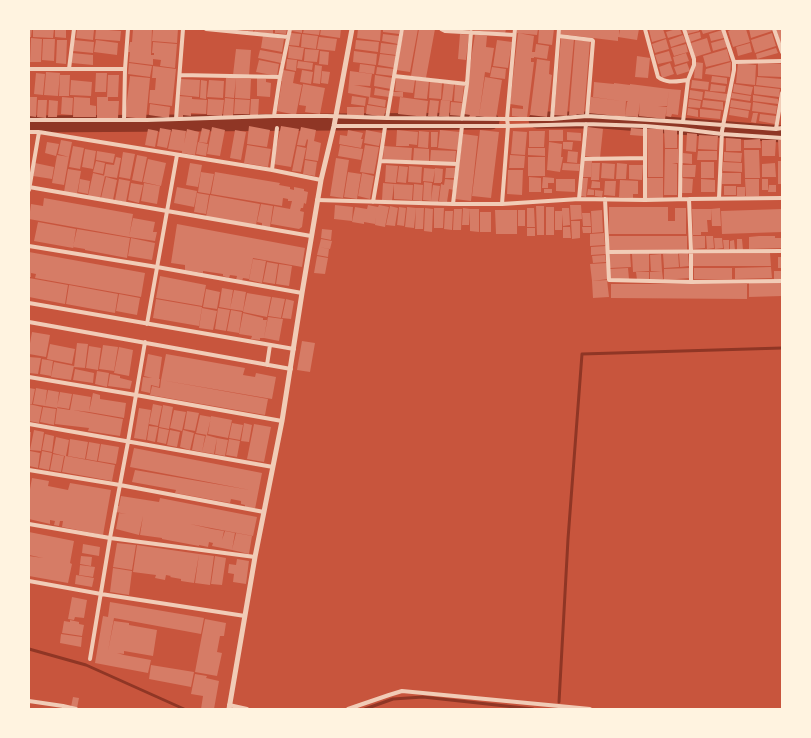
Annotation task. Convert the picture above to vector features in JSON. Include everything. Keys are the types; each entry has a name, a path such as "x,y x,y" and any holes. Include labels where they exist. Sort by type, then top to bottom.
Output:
{"street":[{"path":"69,69 74,29"},
{"path":"124,120 125,69 128,29"},
{"path":"176,119 183,29"},
{"path":"206,29 288,37"},
{"path":"274,116 290,29"},
{"path":"247,709 229,707 255,557 282,421 317,200 335,121 352,29"},
{"path":"388,118 402,29"},
{"path":"441,29 514,35"},
{"path":"502,204 515,29"},
{"path":"552,119 559,29"},
{"path":"645,29 658,77 668,82 688,80"},
{"path":"683,122 688,80 694,65 694,60 684,29"},
{"path":"719,198 723,129 734,70 734,62 723,29"},
{"path":"774,29 782,52"},
{"path":"462,119 467,84 471,32"},
{"path":"559,36 593,41 587,116"},
{"path":"734,62 782,61"},
{"path":"29,69 125,69"},
{"path":"180,75 280,77"},
{"path":"394,76 467,84"},
{"path":"776,129 782,93"},
{"path":"29,120 124,120 274,116 386,127 462,126 587,116 683,122 782,138"},
{"path":"335,121 388,118 462,119 508,122 645,126 681,129 782,128"},
{"path":"579,199 586,124"},
{"path":"453,204 462,126"},
{"path":"645,126 645,200"},
{"path":"373,202 386,127"},
{"path":"272,170 277,128"},
{"path":"680,199 681,129"},
{"path":"29,132 39,132 272,170 321,180"},
{"path":"39,132 29,188 311,236"},
{"path":"147,324 177,155"},
{"path":"583,159 645,158"},
{"path":"380,162 458,164"},
{"path":"317,200 502,204 579,199 645,200 782,198"},
{"path":"605,199 609,280 611,281 691,282 782,280"},
{"path":"689,199 691,282"},
{"path":"29,246 302,293"},
{"path":"608,252 782,251"},
{"path":"29,303 294,349"},
{"path":"29,322 290,369"},
{"path":"90,659 145,342"},
{"path":"267,365 270,345"},
{"path":"29,377 282,421"},
{"path":"29,424 273,467"},
{"path":"29,470 120,485 264,512"},
{"path":"29,524 110,538 255,557"},
{"path":"29,581 101,594 245,616"},
{"path":"348,709 402,691 590,709"},
{"path":"29,701 76,709"}],"building":[{"path":"29,29 32,29 31,37 29,37"},
{"path":"33,29 54,29 53,38 33,37"},
{"path":"55,29 66,29 66,38 55,37"},
{"path":"77,29 94,30 93,40 76,38"},
{"path":"96,29 121,31 120,41 95,39"},
{"path":"133,29 152,29 151,55 154,55 154,53 152,53 153,42 177,44 175,68 160,66 161,60 153,59 153,65 129,62 130,52 128,52 130,42 132,42"},
{"path":"153,29 178,29 177,43 152,41"},
{"path":"242,29 254,29 253,32"},
{"path":"255,29 273,29 273,34 254,32"},
{"path":"275,29 287,29 286,34 275,33"},
{"path":"292,29 302,29 302,33 292,31"},
{"path":"304,29 320,29 319,35 303,33"},
{"path":"321,29 341,29 340,38 320,35"},
{"path":"358,29 381,29 380,41 357,38"},
{"path":"383,29 400,29 399,34 383,32"},
{"path":"404,29 418,29 410,72 396,70"},
{"path":"419,29 435,29 426,78 411,76"},
{"path":"472,29 506,29 505,34"},
{"path":"517,29 538,29 537,35 517,33"},
{"path":"539,29 554,29 552,45 538,43"},
{"path":"561,29 619,29 619,35 620,29 639,29 637,40 618,37 618,41 560,34"},
{"path":"663,29 666,38 652,42 649,30"},
{"path":"680,29 682,34 668,38 666,32"},
{"path":"686,29 699,29 699,31 687,34"},
{"path":"701,29 720,29 703,34"},
{"path":"733,29 746,29 750,42 733,47 728,31"},
{"path":"749,29 771,29 772,31 751,38"},
{"path":"776,29 782,29 782,42 780,42"},
{"path":"722,30 724,38 711,41 709,34"},
{"path":"700,32 701,38 690,42 688,35"},
{"path":"291,33 301,34 299,46 289,45"},
{"path":"518,33 534,36 532,52 535,52 536,44 549,46 547,59 531,58 531,62 534,62 527,118 512,116 512,108 523,109 523,106 510,104"},
{"path":"772,33 776,46 755,53 751,40"},
{"path":"302,34 318,36 316,49 301,47"},
{"path":"383,34 399,36 398,44 382,41"},
{"path":"460,34 469,35 466,60 458,59"},
{"path":"475,34 487,36 486,47 494,48 490,73 485,72 479,116 476,116 475,118 464,114"},
{"path":"263,35 284,39 282,52 261,48"},
{"path":"683,35 686,42 671,47 669,40"},
{"path":"319,37 337,39 335,51 317,49"},
{"path":"31,38 42,39 41,62 30,62"},
{"path":"561,38 574,39 567,116 554,115"},
{"path":"707,38 711,52 695,57 691,43"},
{"path":"43,39 55,39 54,61 42,60"},
{"path":"666,39 669,49 655,53 652,44"},
{"path":"725,39 727,47 713,51 711,43"},
{"path":"57,40 67,40 66,64 56,63"},
{"path":"74,40 94,42 93,53 73,51"},
{"path":"96,40 118,43 117,55 94,52"},
{"path":"356,40 379,42 378,52 355,49"},
{"path":"497,40 512,42 508,68 493,66"},
{"path":"575,40 590,41 584,114 569,115"},
{"path":"381,43 398,45 396,55 380,53"},
{"path":"750,43 752,52 738,56 736,47"},
{"path":"686,44 688,52 674,56 671,48"},
{"path":"289,46 304,48 302,60 288,58"},
{"path":"776,48 778,53 757,59 756,54"},
{"path":"236,49 251,50 249,76 233,75"},
{"path":"305,49 319,50 317,62 304,61"},
{"path":"727,49 730,61 706,67 703,56"},
{"path":"260,50 282,54 281,63 258,58"},
{"path":"320,51 329,52 328,65 319,64"},
{"path":"354,51 377,54 376,65 353,62"},
{"path":"669,51 672,61 658,64 655,55"},
{"path":"72,53 93,55 93,65 72,63"},
{"path":"686,53 689,61 675,65 673,57"},
{"path":"380,54 397,56 395,68 378,65"},
{"path":"637,56 650,58 648,78 635,77"},
{"path":"287,59 297,60 296,71 286,69"},
{"path":"537,59 550,61 549,74 552,75 547,117 530,115"},
{"path":"259,60 279,64 277,76 256,72"},
{"path":"298,61 313,63 312,70 297,68"},
{"path":"695,62 703,63 702,79 694,78"},
{"path":"731,62 730,77 705,74 706,69"},
{"path":"129,63 152,66 150,77 128,74"},
{"path":"670,63 674,74 662,78 659,67"},
{"path":"687,63 690,71 677,75 674,67"},
{"path":"738,63 756,65 755,85 736,83"},
{"path":"758,63 782,64 782,77 758,76"},
{"path":"360,64 375,66 374,74 359,72"},
{"path":"315,65 322,66 320,84 313,83"},
{"path":"153,66 176,69 172,106 149,103 150,90 155,90 156,78 152,78"},
{"path":"377,67 394,69 393,76 376,74"},
{"path":"492,67 506,69 505,79 490,77"},
{"path":"283,70 295,72 293,83 302,85 296,115 277,111"},
{"path":"302,70 313,72 311,84 300,82"},
{"path":"322,71 330,72 328,84 321,83"},
{"path":"350,71 372,74 370,86 354,85 371,88 370,97 348,93"},
{"path":"46,72 60,73 58,96 44,95"},
{"path":"36,73 45,74 43,95 34,94"},
{"path":"96,73 107,73 106,92 95,92"},
{"path":"60,75 70,75 69,96 59,96"},
{"path":"108,75 119,75 118,97 107,97"},
{"path":"375,75 393,78 391,89 374,86"},
{"path":"130,76 150,78 146,119 125,117"},
{"path":"712,76 727,78 727,84 711,82"},
{"path":"485,77 502,80 496,119 479,116"},
{"path":"757,77 782,79 781,88 756,85"},
{"path":"226,78 236,78 234,98 225,97"},
{"path":"236,78 251,79 250,99 235,98"},
{"path":"257,78 266,79 266,82 271,83 270,97 257,96"},
{"path":"396,78 415,80 413,93 395,91"},
{"path":"181,79 200,80 199,97 180,95"},
{"path":"71,80 92,82 91,96 70,95"},
{"path":"201,80 207,81 206,99 200,98"},
{"path":"209,80 224,81 223,98 207,97"},
{"path":"416,80 429,81 427,99 414,98"},
{"path":"692,80 709,82 708,90 691,88"},
{"path":"430,81 442,83 441,99 429,98"},
{"path":"594,82 630,84 669,89 667,106 658,106 667,107 665,119 639,116 640,103 638,117 589,113 591,97 622,101 593,97"},
{"path":"444,83 454,84 452,101 442,100"},
{"path":"303,84 325,88 320,114 305,112 306,106 299,105"},
{"path":"455,84 464,85 462,102 454,101"},
{"path":"711,84 726,86 725,92 710,91"},
{"path":"734,84 753,87 751,95 733,92"},
{"path":"754,86 780,89 779,97 754,94"},
{"path":"375,88 390,91 389,97 374,95"},
{"path":"669,89 681,90 678,115 672,114 671,117 666,116"},
{"path":"690,90 703,92 702,100 689,98"},
{"path":"705,91 727,94 726,101 704,98"},
{"path":"392,92 403,92 403,97 392,96"},
{"path":"732,93 751,96 750,101 731,98"},
{"path":"753,95 778,99 778,104 753,101"},
{"path":"179,96 207,100 206,114 191,113 191,116 183,115 183,117 177,117"},
{"path":"352,96 366,98 365,106 351,104"},
{"path":"29,97 37,97 36,117 29,116"},
{"path":"62,97 73,98 72,115 61,114"},
{"path":"74,97 90,98 90,105 96,106 96,117 73,117"},
{"path":"97,97 108,97 108,101 119,101 118,118 97,118"},
{"path":"369,97 386,100 385,107 368,104"},
{"path":"400,97 428,101 426,117 398,114"},
{"path":"225,98 234,99 233,116 223,116"},
{"path":"208,99 224,100 222,116 207,115"},
{"path":"235,99 250,100 249,114 234,114"},
{"path":"251,99 259,99 258,116 250,116"},
{"path":"689,99 701,101 700,108 688,107"},
{"path":"38,100 47,100 46,118 37,117"},
{"path":"49,100 58,101 57,117 48,117"},
{"path":"430,100 439,101 437,117 428,116"},
{"path":"441,100 450,101 449,117 439,116"},
{"path":"703,100 723,102 723,110 702,107"},
{"path":"731,100 751,103 750,110 730,107"},
{"path":"451,102 462,103 461,116 450,115"},
{"path":"753,102 777,106 776,114 752,111"},
{"path":"150,104 170,107 169,118 149,115"},
{"path":"367,105 386,108 384,117 366,114"},
{"path":"347,107 364,107 364,116 347,115"},
{"path":"688,108 698,110 698,117 687,115"},
{"path":"730,108 749,111 748,118 729,115"},
{"path":"700,109 721,111 720,119 700,117"},
{"path":"753,113 758,113 756,123 751,122"},
{"path":"760,114 776,116 775,124 759,121"},
{"path":"249,126 270,130 267,147 247,144"},
{"path":"281,126 299,129 291,167 273,164"},
{"path":"212,127 225,130 220,156 207,154"},
{"path":"301,127 316,130 314,141 321,143 318,161 305,159 307,139 305,146 297,145"},
{"path":"588,127 603,129 600,158 585,156"},
{"path":"160,128 171,130 167,148 157,146"},
{"path":"202,128 210,130 207,143 199,142"},
{"path":"631,128 643,129 643,136 630,135"},
{"path":"148,129 158,131 155,147 145,145"},
{"path":"172,129 186,131 184,144 187,129 199,132 195,155 168,149"},
{"path":"647,129 663,129 663,177 648,177"},
{"path":"664,129 677,129 677,148 665,148"},
{"path":"235,130 246,132 241,160 230,158"},
{"path":"348,130 363,133 361,148 339,144 340,135 347,136"},
{"path":"366,130 382,133 379,146 364,143"},
{"path":"397,130 418,132 417,145 409,144 409,146 396,146"},
{"path":"440,130 460,132 458,150 438,148"},
{"path":"480,130 499,132 491,198 472,196"},
{"path":"549,130 563,130 563,141 549,141"},
{"path":"419,131 429,132 428,148 418,147"},
{"path":"513,131 527,132 525,155 511,154"},
{"path":"529,131 545,131 544,147 529,147"},
{"path":"431,132 438,132 437,147 431,147"},
{"path":"567,132 581,133 581,141 567,140"},
{"path":"687,133 697,134 696,152 686,151"},
{"path":"463,134 478,136 471,201 455,199"},
{"path":"699,135 718,136 717,150 698,149"},
{"path":"726,138 741,139 741,151 726,151"},
{"path":"760,139 761,148 744,148 744,140"},
{"path":"61,140 72,142 69,157 58,154"},
{"path":"762,140 776,140 775,156 762,156"},
{"path":"778,140 782,140 782,157 779,157"},
{"path":"47,142 59,144 56,156 45,153"},
{"path":"198,142 208,144 206,156 196,154"},
{"path":"549,142 562,144 561,157 563,157 560,172 547,170"},
{"path":"563,142 573,142 572,150 563,149"},
{"path":"247,145 271,149 268,167 244,163"},
{"path":"340,145 363,149 361,160 338,156"},
{"path":"365,145 379,147 374,174 360,172"},
{"path":"73,146 84,148 80,169 69,167"},
{"path":"297,146 306,148 301,172 292,171"},
{"path":"384,146 412,148 411,162 383,160"},
{"path":"414,148 429,149 429,162 413,162"},
{"path":"528,148 545,148 545,156 528,155"},
{"path":"85,149 96,151 93,169 82,167"},
{"path":"665,149 678,149 678,163 672,163 677,164 677,195 664,195"},
{"path":"431,150 456,151 455,163 430,162"},
{"path":"744,150 759,150 760,178 745,178"},
{"path":"97,151 115,154 113,163 96,160"},
{"path":"568,151 578,152 577,163 567,162"},
{"path":"698,151 717,151 717,160 697,160"},
{"path":"123,152 135,154 130,179 119,177"},
{"path":"724,152 742,153 741,162 724,161"},
{"path":"683,153 692,154 692,164 682,163"},
{"path":"57,155 69,157 64,185 52,183"},
{"path":"137,155 147,157 142,182 132,180"},
{"path":"510,155 525,156 524,168 509,168"},
{"path":"116,157 121,158 117,178 104,176 106,164 114,165"},
{"path":"528,157 545,157 545,176 528,176"},
{"path":"336,158 349,160 343,198 330,196"},
{"path":"148,159 166,163 161,186 143,182"},
{"path":"305,160 317,162 315,176 303,174"},
{"path":"96,161 105,163 103,174 93,172"},
{"path":"584,161 592,161 591,177 583,177"},
{"path":"778,161 782,161 782,184 778,184"},
{"path":"701,162 714,162 714,178 701,178"},
{"path":"723,162 742,163 742,172 723,171"},
{"path":"35,163 54,167 52,179 33,176"},
{"path":"190,163 202,165 198,187 186,185"},
{"path":"563,163 580,164 579,171 562,170"},
{"path":"592,163 600,163 599,180 591,180"},
{"path":"602,163 615,164 614,179 601,178"},
{"path":"617,163 627,164 626,179 616,179"},
{"path":"775,163 776,177 762,177 762,164"},
{"path":"386,165 398,166 396,183 385,182"},
{"path":"629,165 643,165 642,180 629,179"},
{"path":"683,165 696,165 695,177 683,177"},
{"path":"399,166 408,167 406,183 397,182"},
{"path":"409,166 422,167 421,183 408,182"},
{"path":"424,168 435,169 433,182 423,181"},
{"path":"435,168 443,169 441,183 434,183"},
{"path":"446,168 455,168 454,178 445,178"},
{"path":"68,169 81,171 77,194 64,192"},
{"path":"508,170 523,170 522,195 507,194"},
{"path":"201,172 214,174 210,194 198,192"},
{"path":"215,172 280,183 279,185 290,187 290,189 294,190 294,187 304,189 304,191 308,192 306,204 304,203 303,208 301,208 300,211 304,212 302,227 299,229 271,224 274,206 290,209 292,201 288,201 288,199 283,198 282,206 211,194"},
{"path":"348,172 361,174 357,199 344,197"},
{"path":"93,173 105,176 100,199 88,196"},
{"path":"362,173 374,176 370,199 358,196"},
{"path":"722,173 741,173 741,184 722,184"},
{"path":"106,177 117,180 113,200 101,198"},
{"path":"529,177 541,178 541,192 529,192"},
{"path":"543,177 554,178 554,183 548,183 548,188 542,188"},
{"path":"583,178 588,178 586,197 581,196"},
{"path":"646,178 663,178 663,198 646,198"},
{"path":"682,178 693,179 692,193 681,193"},
{"path":"80,179 90,181 88,194 78,192"},
{"path":"119,179 130,181 126,202 115,200"},
{"path":"445,179 455,180 454,190 449,189 447,202 439,201 441,184 444,185"},
{"path":"556,179 575,179 575,192 556,191"},
{"path":"701,179 715,180 715,192 701,192"},
{"path":"745,179 759,179 759,196 746,196"},
{"path":"762,179 768,179 768,190 762,190"},
{"path":"620,180 638,181 638,194 633,194 633,198 619,197"},
{"path":"592,181 600,182 600,188 591,188"},
{"path":"605,181 616,181 615,196 604,195"},
{"path":"424,182 432,183 431,201 423,200"},
{"path":"131,183 143,185 139,203 128,200"},
{"path":"144,183 160,186 157,204 141,201"},
{"path":"383,183 394,184 392,201 382,200"},
{"path":"394,184 413,185 412,200 394,199"},
{"path":"414,184 423,185 422,201 413,200"},
{"path":"433,185 440,186 438,202 431,201"},
{"path":"769,185 776,185 776,192 768,192"},
{"path":"724,186 736,186 736,195 724,195"},
{"path":"177,187 197,191 194,207 174,203"},
{"path":"737,187 745,187 745,196 737,196"},
{"path":"544,189 552,189 552,193 544,193"},
{"path":"588,189 594,190 594,195 587,195"},
{"path":"595,190 603,191 602,197 595,196"},
{"path":"197,193 209,195 206,214 194,212"},
{"path":"210,195 260,204 256,225 206,217"},
{"path":"44,198 133,214 129,237 29,219 31,204 43,206"},
{"path":"261,204 273,206 270,227 262,226 262,223 257,222"},
{"path":"335,205 353,207 352,221 334,219"},
{"path":"368,205 389,207 385,227 375,225 376,216 375,224 352,222 355,207 367,209"},
{"path":"570,205 581,205 582,219 571,220"},
{"path":"390,206 398,208 395,226 386,225"},
{"path":"536,206 544,206 544,235 537,235"},
{"path":"399,207 406,208 404,226 397,225"},
{"path":"407,207 416,208 414,228 405,227"},
{"path":"546,207 554,207 554,235 546,235"},
{"path":"609,207 668,207 668,221 675,221 675,208 686,208 686,234 609,234"},
{"path":"416,208 424,208 423,229 415,229"},
{"path":"425,208 433,209 432,232 424,231"},
{"path":"434,208 444,208 443,228 434,228"},
{"path":"463,208 470,209 469,225 462,225"},
{"path":"527,208 534,208 535,227 527,227"},
{"path":"562,208 569,208 570,225 563,226 562,214 562,230 555,230 555,211 562,211"},
{"path":"720,208 721,226 712,226 711,209"},
{"path":"454,209 462,209 461,230 453,230"},
{"path":"470,209 479,209 479,232 470,231"},
{"path":"692,209 711,209 711,220 707,220 708,232 701,232 701,235 693,235"},
{"path":"782,209 782,232 722,234 721,211"},
{"path":"495,210 517,210 517,234 496,234"},
{"path":"518,210 525,210 525,226 518,226"},
{"path":"602,210 603,232 592,233 591,211"},
{"path":"445,211 453,211 452,230 444,229"},
{"path":"480,212 491,212 491,232 480,232"},
{"path":"582,213 590,213 591,226 583,226"},
{"path":"133,218 155,222 153,232 157,232 155,241 129,237"},
{"path":"571,221 580,221 580,238 572,239"},
{"path":"38,222 76,229 73,248 34,241"},
{"path":"177,224 305,248 302,267 253,258 249,279 243,278 242,281 236,280 237,276 230,275 229,278 223,276 223,274 185,270 185,265 171,263"},
{"path":"563,227 570,227 571,238 563,238"},
{"path":"582,227 591,227 591,233 583,233"},
{"path":"527,228 535,228 535,236 527,236"},
{"path":"77,229 130,238 127,258 73,247"},
{"path":"322,229 332,230 331,240 321,238"},
{"path":"604,233 605,245 590,246 590,234"},
{"path":"609,236 687,236 687,250 609,250"},
{"path":"693,236 705,236 705,248 693,249"},
{"path":"706,236 713,236 714,248 707,249"},
{"path":"775,236 775,238 782,238 782,248 749,249 749,237"},
{"path":"131,238 155,243 152,260 128,256"},
{"path":"714,238 722,238 723,248 715,249"},
{"path":"321,239 332,241 330,249 319,247"},
{"path":"737,239 742,239 743,250 737,250"},
{"path":"723,240 729,240 729,249 724,249"},
{"path":"734,240 735,250 730,250 730,241"},
{"path":"606,246 606,254 591,255 591,247"},
{"path":"319,247 329,249 328,257 317,255"},
{"path":"29,252 145,273 141,297 35,278 36,274 31,273 31,277 29,277"},
{"path":"678,252 679,267 664,268 663,254"},
{"path":"610,253 630,253 631,267 610,268"},
{"path":"649,253 649,271 633,272 632,254"},
{"path":"688,253 689,266 680,267 679,254"},
{"path":"770,253 771,266 693,266 692,254"},
{"path":"661,254 662,271 651,271 650,255"},
{"path":"605,255 606,262 593,263 592,256"},
{"path":"317,256 328,258 325,274 314,273"},
{"path":"778,257 782,257 782,268 778,268"},
{"path":"253,259 266,261 262,283 249,280"},
{"path":"267,262 278,264 275,284 263,282"},
{"path":"607,263 608,279 592,281 590,264"},
{"path":"279,264 292,266 289,286 276,284"},
{"path":"771,267 772,278 735,279 735,268"},
{"path":"628,268 629,279 610,280 609,269"},
{"path":"689,268 690,278 664,280 664,269"},
{"path":"694,268 732,268 732,279 694,279"},
{"path":"662,271 663,279 650,280 650,272"},
{"path":"774,271 782,271 782,279 774,280"},
{"path":"636,272 649,272 649,280 637,280"},
{"path":"160,276 206,285 202,306 156,298"},
{"path":"29,278 68,285 65,304 29,297"},
{"path":"607,280 609,297 593,298 592,281"},
{"path":"749,283 782,283 782,296 749,297"},
{"path":"611,284 747,284 747,299 611,298"},
{"path":"69,285 118,294 115,313 66,304"},
{"path":"222,288 233,290 230,309 219,307"},
{"path":"206,289 220,292 217,309 203,307"},
{"path":"234,290 246,292 243,311 230,309"},
{"path":"247,293 271,297 267,317 243,312"},
{"path":"119,294 140,298 137,315 116,311"},
{"path":"272,297 285,299 281,318 268,316"},
{"path":"156,299 202,307 199,326 153,318"},
{"path":"286,299 294,301 291,319 282,318"},
{"path":"202,308 217,311 213,330 199,328"},
{"path":"218,308 230,310 226,331 215,329"},
{"path":"231,310 242,312 239,333 227,331"},
{"path":"243,313 267,320 264,338 260,338 260,340 251,339 252,336 239,334"},
{"path":"268,317 283,319 279,341 264,338"},
{"path":"32,332 50,335 46,357 29,354"},
{"path":"302,341 315,343 310,372 297,370"},
{"path":"77,343 88,344 85,368 74,367"},
{"path":"50,344 75,349 72,364 47,359"},
{"path":"103,345 118,347 114,371 99,369"},
{"path":"89,346 101,348 98,370 86,368"},
{"path":"119,347 133,350 129,376 114,373"},
{"path":"148,354 162,357 159,387 151,385 150,393 141,391 143,377 152,378 144,376"},
{"path":"166,354 245,368 243,375 255,377 256,373 276,377 272,399 161,380"},
{"path":"29,357 41,358 38,374 29,373"},
{"path":"42,359 53,361 51,376 40,374"},
{"path":"54,362 74,366 71,380 51,377"},
{"path":"75,369 94,373 93,383 73,380"},
{"path":"97,371 109,373 107,387 95,384"},
{"path":"110,374 132,381 130,389 108,386"},
{"path":"161,380 268,399 265,415 150,395 152,386 160,388"},
{"path":"29,388 35,389 32,404 29,404"},
{"path":"36,388 47,390 45,406 33,404"},
{"path":"48,390 59,392 57,408 45,406"},
{"path":"60,392 72,394 69,409 57,407"},
{"path":"93,393 100,395 100,399 126,403 124,418 89,412"},
{"path":"73,394 91,397 89,412 73,410 123,419 120,436 88,431 89,428 55,424 57,408 70,410"},
{"path":"29,404 42,407 39,423 29,421"},
{"path":"153,404 162,406 158,426 149,424"},
{"path":"163,405 173,407 169,429 159,427"},
{"path":"43,407 56,409 54,425 40,422"},
{"path":"139,408 151,410 146,440 134,438"},
{"path":"174,410 186,412 182,431 170,428"},
{"path":"187,411 199,413 195,431 184,429"},
{"path":"200,415 211,417 207,435 196,433"},
{"path":"211,416 232,420 228,438 208,434"},
{"path":"232,423 243,425 240,440 229,438"},
{"path":"244,423 252,425 249,442 241,441"},
{"path":"254,424 271,427 264,462 247,459"},
{"path":"149,426 158,427 155,442 147,440"},
{"path":"159,428 169,430 166,444 157,442"},
{"path":"34,430 44,432 41,451 30,450"},
{"path":"170,430 180,432 177,447 167,445"},
{"path":"183,430 194,433 190,450 180,447"},
{"path":"29,432 31,432 30,443 29,443"},
{"path":"45,434 54,436 52,452 42,450"},
{"path":"195,434 205,436 202,452 192,450"},
{"path":"206,435 217,438 214,454 202,452"},
{"path":"56,437 69,440 66,456 115,465 112,481 62,472 65,456 53,453"},
{"path":"217,438 228,440 225,456 215,454"},
{"path":"70,439 88,442 85,459 68,456"},
{"path":"229,439 240,441 237,457 226,455"},
{"path":"89,442 100,444 97,461 86,459"},
{"path":"101,444 119,447 116,464 98,461"},
{"path":"134,448 262,473 255,509 245,507 245,505 241,504 241,501 231,499 230,503 175,493 176,490 132,482 135,470 250,490 130,467"},
{"path":"30,451 40,453 38,468 29,466"},
{"path":"42,451 52,453 49,470 39,468"},
{"path":"53,454 64,456 61,472 50,470"},
{"path":"32,478 49,481 48,486 68,490 70,483 111,490 103,535 62,527 63,521 60,521 59,526 54,525 55,521 50,520 50,524 29,519 29,489"},
{"path":"121,496 159,502 160,498 257,517 253,536 190,524 224,531 222,540 225,531 235,533 232,550 212,546 213,543 209,542 208,547 140,535 143,516 139,535 116,529 119,513 126,514 116,512"},
{"path":"29,532 74,541 70,563 72,564 68,583 29,576 29,556 43,558 29,555"},
{"path":"236,533 252,536 249,554 232,550"},
{"path":"117,543 136,545 132,570 113,567"},
{"path":"83,544 100,547 99,556 82,553"},
{"path":"137,545 199,554 194,583 181,581 181,579 166,575 165,580 155,578 156,575 133,572"},
{"path":"199,554 214,556 210,585 195,583"},
{"path":"81,556 92,557 91,566 80,564"},
{"path":"215,556 226,558 222,585 211,584"},
{"path":"237,559 249,561 246,584 233,582 234,574 228,573 229,564 236,565"},
{"path":"80,565 95,567 93,577 79,575"},
{"path":"113,568 132,571 129,595 110,592"},
{"path":"76,575 94,578 92,587 75,584"},
{"path":"72,597 87,600 84,618 75,617 74,620 68,619"},
{"path":"110,602 204,618 201,634 114,618 108,651 114,621 157,630 153,656 124,651 124,654 117,653 151,660 148,673 95,663 103,616 108,617"},
{"path":"205,619 226,623 224,636 220,636 217,652 222,653 217,676 195,672"},
{"path":"70,620 84,625 82,636 62,633 64,621 70,622"},
{"path":"61,634 82,637 81,647 60,643"},
{"path":"151,665 194,672 191,687 149,679"},
{"path":"195,674 207,676 206,678 219,681 214,709 201,709 203,696 191,694"},
{"path":"73,697 79,698 77,708 71,707"}],"waterway":[{"path":"537,120 602,120 782,134"},
{"path":"29,124 491,121"},
{"path":"559,702 568,539 582,354 782,348"},
{"path":"29,649 86,665 184,709"},
{"path":"365,709 393,699 423,697 533,709"}]}
